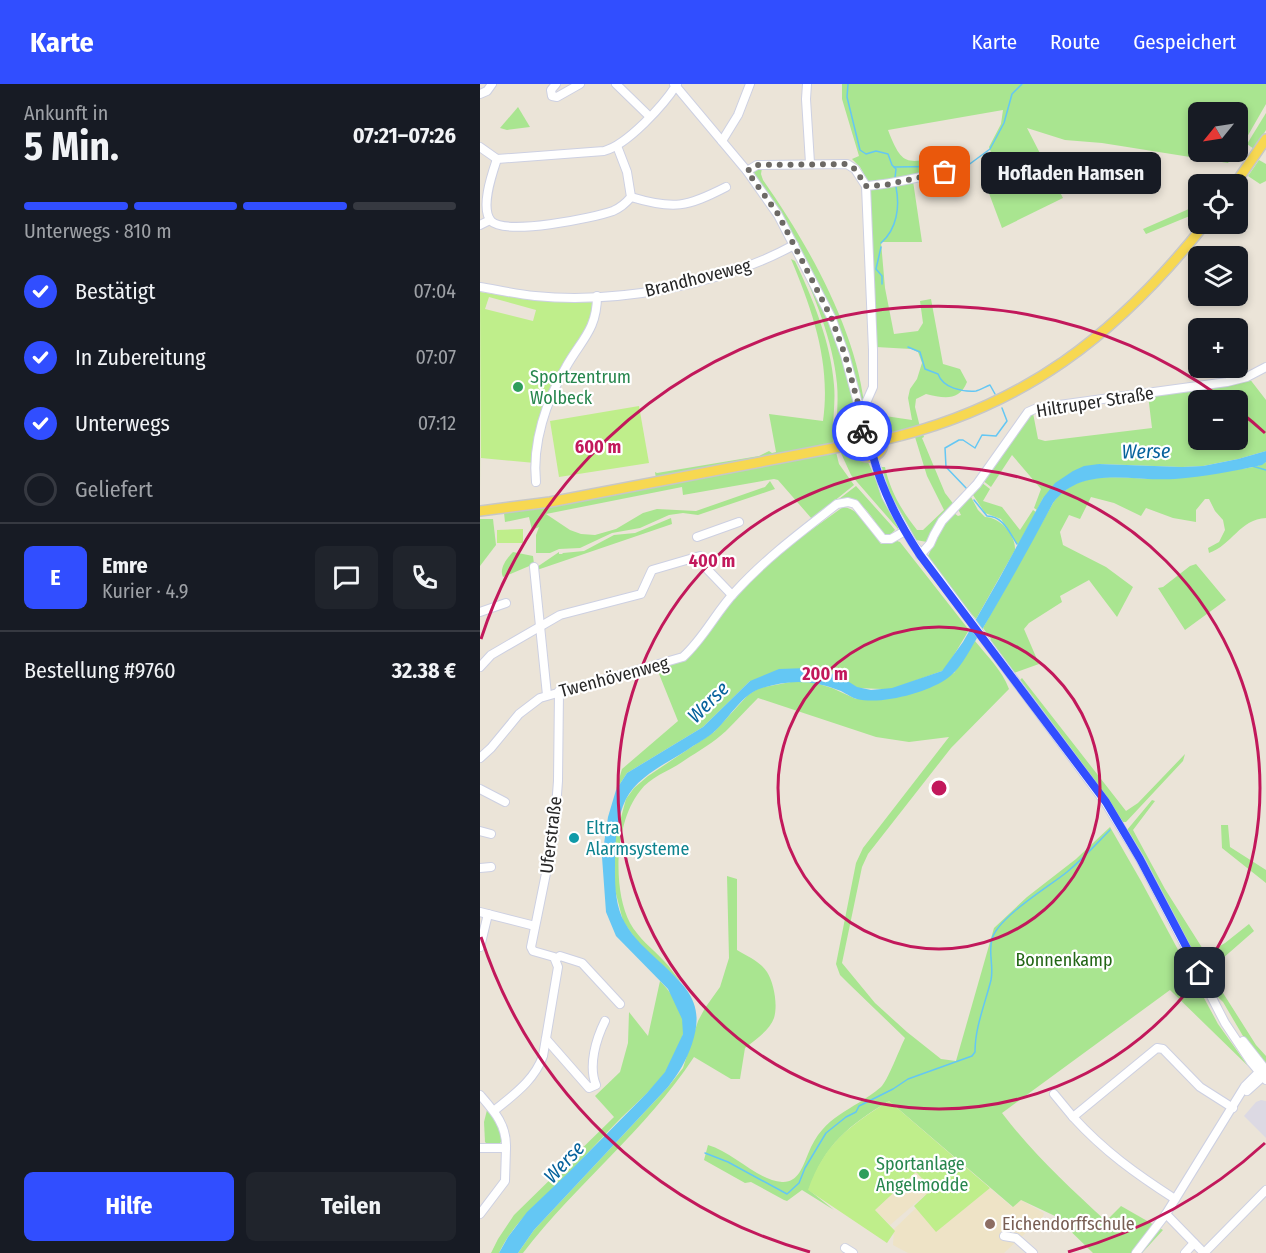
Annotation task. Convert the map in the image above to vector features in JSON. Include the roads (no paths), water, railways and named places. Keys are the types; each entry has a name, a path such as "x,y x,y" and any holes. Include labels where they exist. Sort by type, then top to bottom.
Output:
{"main road":[{"path":"1243,174 1264,142"},
{"path":"883,440 958,419 1020,390 1063,363 1124,313 1158,279 1196,234"},
{"path":"865,429 876,431 883,440 881,449 873,456 859,453 855,444 858,435 865,429"},
{"path":"480,512 550,502 855,444"}],"street":[{"path":"480,94 487,91 492,84"},
{"path":"556,84 551,90 552,96 557,97 580,84"},
{"path":"616,84 649,116"},
{"path":"722,141 738,115 750,84"},
{"path":"807,84 810,163"},
{"path":"480,147 497,159 604,151 617,147 628,139 675,85 747,171 778,214 839,335 865,429"},
{"path":"497,159 486,192 490,220 512,226 558,223 614,210 625,204 631,197 627,172 617,147"},
{"path":"747,171 757,165 847,164 855,169 866,186 873,387 865,405"},
{"path":"866,186 885,185 962,170"},
{"path":"631,197 657,205 674,206 701,200 726,187"},
{"path":"480,225 490,220"},
{"name":"Brandhoveweg","path":"480,287 536,296 640,293 679,286 761,261 794,245"},
{"path":"537,482 535,463 538,440 553,393 566,367 593,325 597,296"},
{"name":"Hiltruper Straße","path":"920,555 930,544 942,521 977,484 1028,412 1036,408 1227,382 1247,377 1266,367"},
{"path":"873,456 886,496 904,531 1106,802 1140,859 1209,990 1264,1073 1241,1096 1166,1214 1137,1253"},
{"name":"Twenhövenweg","path":"480,758 519,714 530,704 547,695 683,657 692,649 732,595 775,551 837,504 848,502 855,504 883,539 891,539 904,531"},
{"path":"697,537 739,522"},
{"path":"480,667 490,655 560,615 641,594 652,570 700,556 707,568 732,595"},
{"path":"534,567 547,695"},
{"path":"480,612 506,603"},
{"name":"Uferstraße","path":"559,691 558,781 554,834 531,949 556,959 560,956 582,963 620,1004"},
{"path":"480,789 505,802"},
{"path":"480,831 491,834"},
{"path":"480,868 491,867"},
{"path":"480,947 484,913 535,926"},
{"path":"496,1114 533,1076 543,1056 558,967 556,959"},
{"path":"546,1039 590,1088 596,1085 592,1073 597,1036 605,1022"},
{"path":"1073,1117 1156,1048 1163,1049 1200,1087 1233,1108"},
{"path":"1054,1094 1094,1140 1116,1159 1175,1199"},
{"path":"480,1095 496,1114 506,1135 505,1182 480,1214"},
{"path":"480,1148 506,1148"},
{"path":"1166,1214 1204,1253 1266,1191"},
{"path":"1004,1236 1016,1238 1033,1253"},
{"path":"1185,1253 1194,1243"},
{"path":"845,1248 853,1253"}],"water":[{"path":"1266,451 1266,462 1262,465 1219,474 1175,479 1093,479 1078,483 1065,491 1053,503 969,652 951,676 915,693 878,700 857,699 831,687 802,682 783,683 762,688 742,700 711,735 639,782 623,806 616,837 617,900 621,916 632,934 679,981 692,999 697,1019 692,1044 682,1067 668,1087 534,1230 518,1253 499,1253 527,1212 647,1093 665,1072 683,1034 682,1019 668,989 616,936 606,912 602,857 608,817 616,790 627,773 703,727 750,681 779,669 807,668 838,675 857,687 871,690 892,688 942,671 963,642 1043,498 1055,483 1073,471 1084,466 1099,464 1203,466"}],"waterway":[{"path":"848,84 847,97 860,150 866,154 876,151 888,154 896,169 895,178"},
{"path":"894,167 967,166 990,149 1004,123 1012,94 1022,84"},
{"path":"881,243 891,231 896,217 898,202 896,187"},
{"path":"881,247 876,269 882,276 882,284"},
{"path":"908,347 920,352 925,369 938,374 940,379 949,386 959,390 978,391 990,385 995,394"},
{"path":"967,489 946,467 945,448 959,440 975,448 982,435 996,436 1007,421 1002,408"},
{"path":"1252,466 1266,470"},
{"path":"974,500 987,516 1001,522 1017,544"},
{"path":"705,1153 728,1162 787,1194 799,1183 805,1168 826,1133 856,1112 859,1106 908,1079 972,1056 975,1052 978,1025 991,980 991,944 996,930 1025,902 1073,867 1110,830"}],"place":[{"name":"Hofladen Hamsen","path":"945,172"},
{"name":"Sportzentrum Wolbeck","path":"518,387"},
{"name":"Eltra Alarmsysteme","path":"574,838"},
{"name":"Sportanlage Angelmodde","path":"864,1174"},
{"name":"Eichendorffschule","path":"990,1224"}],"water label":[{"name":"Werse","path":"1146,451"},
{"name":"Werse","path":"708,702"},
{"name":"Werse","path":"564,1162"}],"park label":[{"name":"Bonnenkamp","path":"1064,960"}]}
